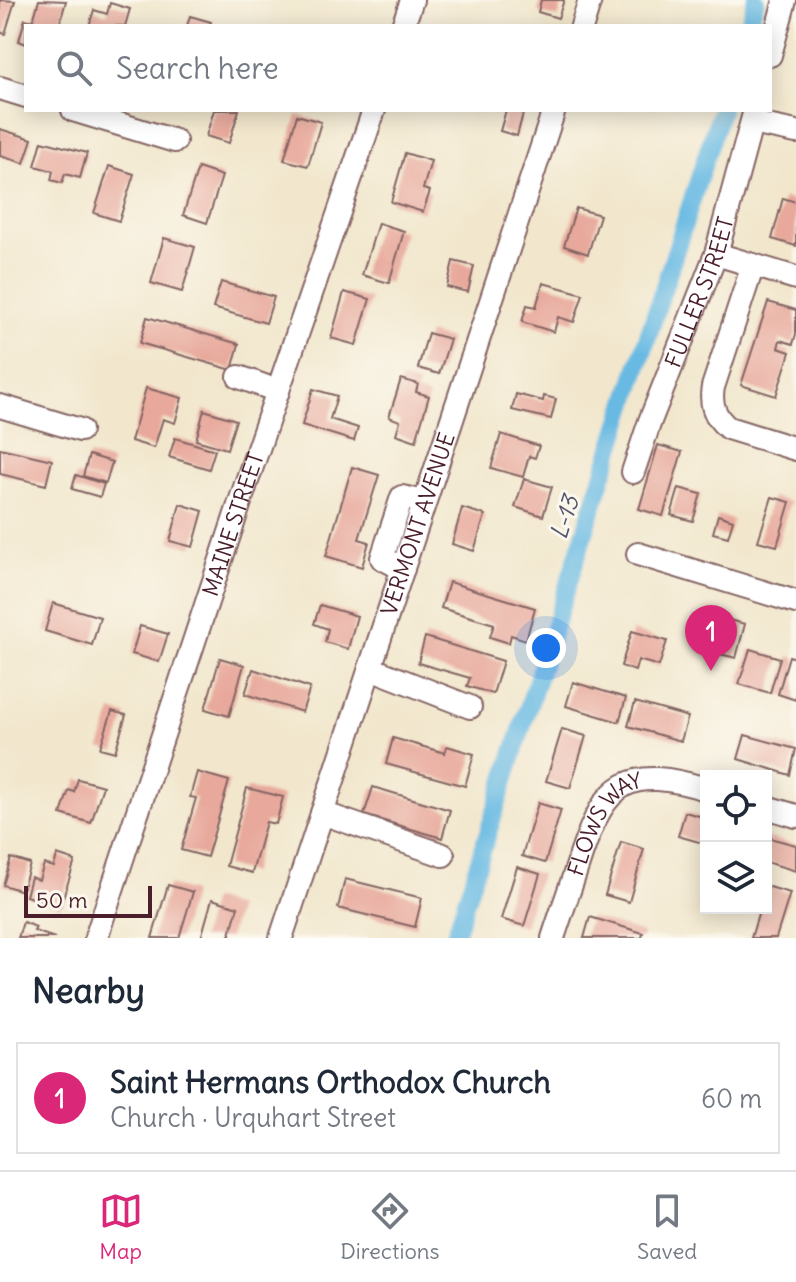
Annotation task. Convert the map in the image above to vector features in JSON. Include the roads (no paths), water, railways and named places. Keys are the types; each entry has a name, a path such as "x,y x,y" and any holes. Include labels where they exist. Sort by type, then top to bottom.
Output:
{"street":[{"path":"404,24 412,0"},
{"path":"583,24 590,0"},
{"path":"772,48 785,0"},
{"path":"0,88 24,95"},
{"path":"80,112 175,141"},
{"name":"MAINE STREET","path":"96,938 373,112"},
{"name":"VERMONT AVENUE","path":"281,938 553,112"},
{"path":"753,116 796,132"},
{"name":"FULLER STREET","path":"633,472 716,254 753,116"},
{"path":"716,254 796,278"},
{"path":"753,265 713,387 713,410 728,428 796,449"},
{"path":"239,377 278,391"},
{"path":"0,406 80,430"},
{"path":"638,554 796,602"},
{"path":"370,668 470,707"},
{"name":"FLOWS WAY","path":"553,938 593,818 608,798 628,784 653,778 678,780 700,787"},
{"path":"772,809 796,816"},
{"path":"322,813 443,855"}],"waterway":[{"name":"L-13","path":"749,24 756,0"},
{"name":"L-13","path":"454,938 720,112"}],"place":[{"name":"Saint Hermans Orthodox Church","path":"711,671"}]}
